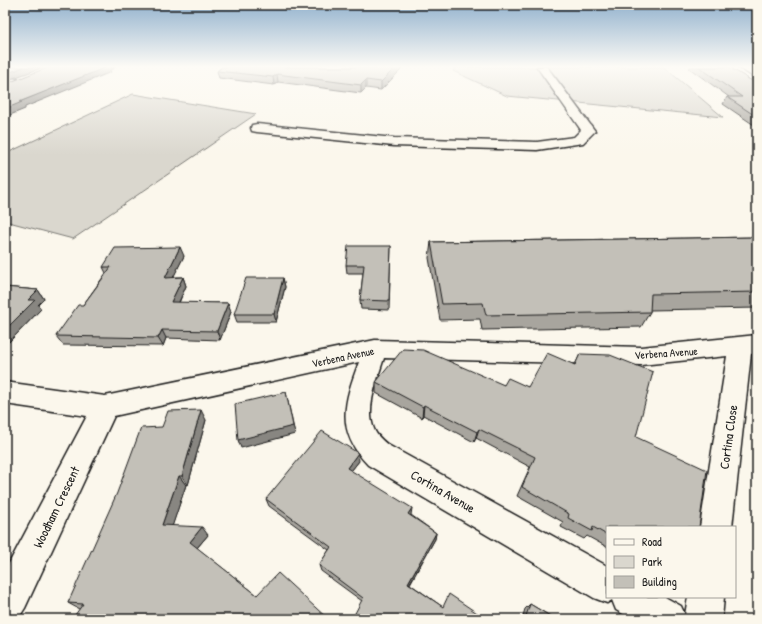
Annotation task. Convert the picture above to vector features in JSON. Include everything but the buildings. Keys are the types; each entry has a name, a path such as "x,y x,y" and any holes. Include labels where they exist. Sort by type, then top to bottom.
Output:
{"street":[{"path":"257,128 394,142 537,146 578,140 588,131 563,96"},
{"name":"Verbena Avenue","path":"5,393 105,407 375,349 640,356 749,345"},
{"name":"Cortina Close","path":"716,526 749,345"},
{"name":"Cortina Avenue","path":"375,349 359,402 357,415 360,430 366,443 378,455 606,584"},
{"name":"Woodham Crescent","path":"5,606 12,595 105,407"},
{"path":"631,598 668,619"},
{"path":"703,619 706,598"}],"green space":[{"path":"128,96 146,96 256,114 73,239 5,221 5,154"},
{"path":"508,96 698,96 723,117"}]}
